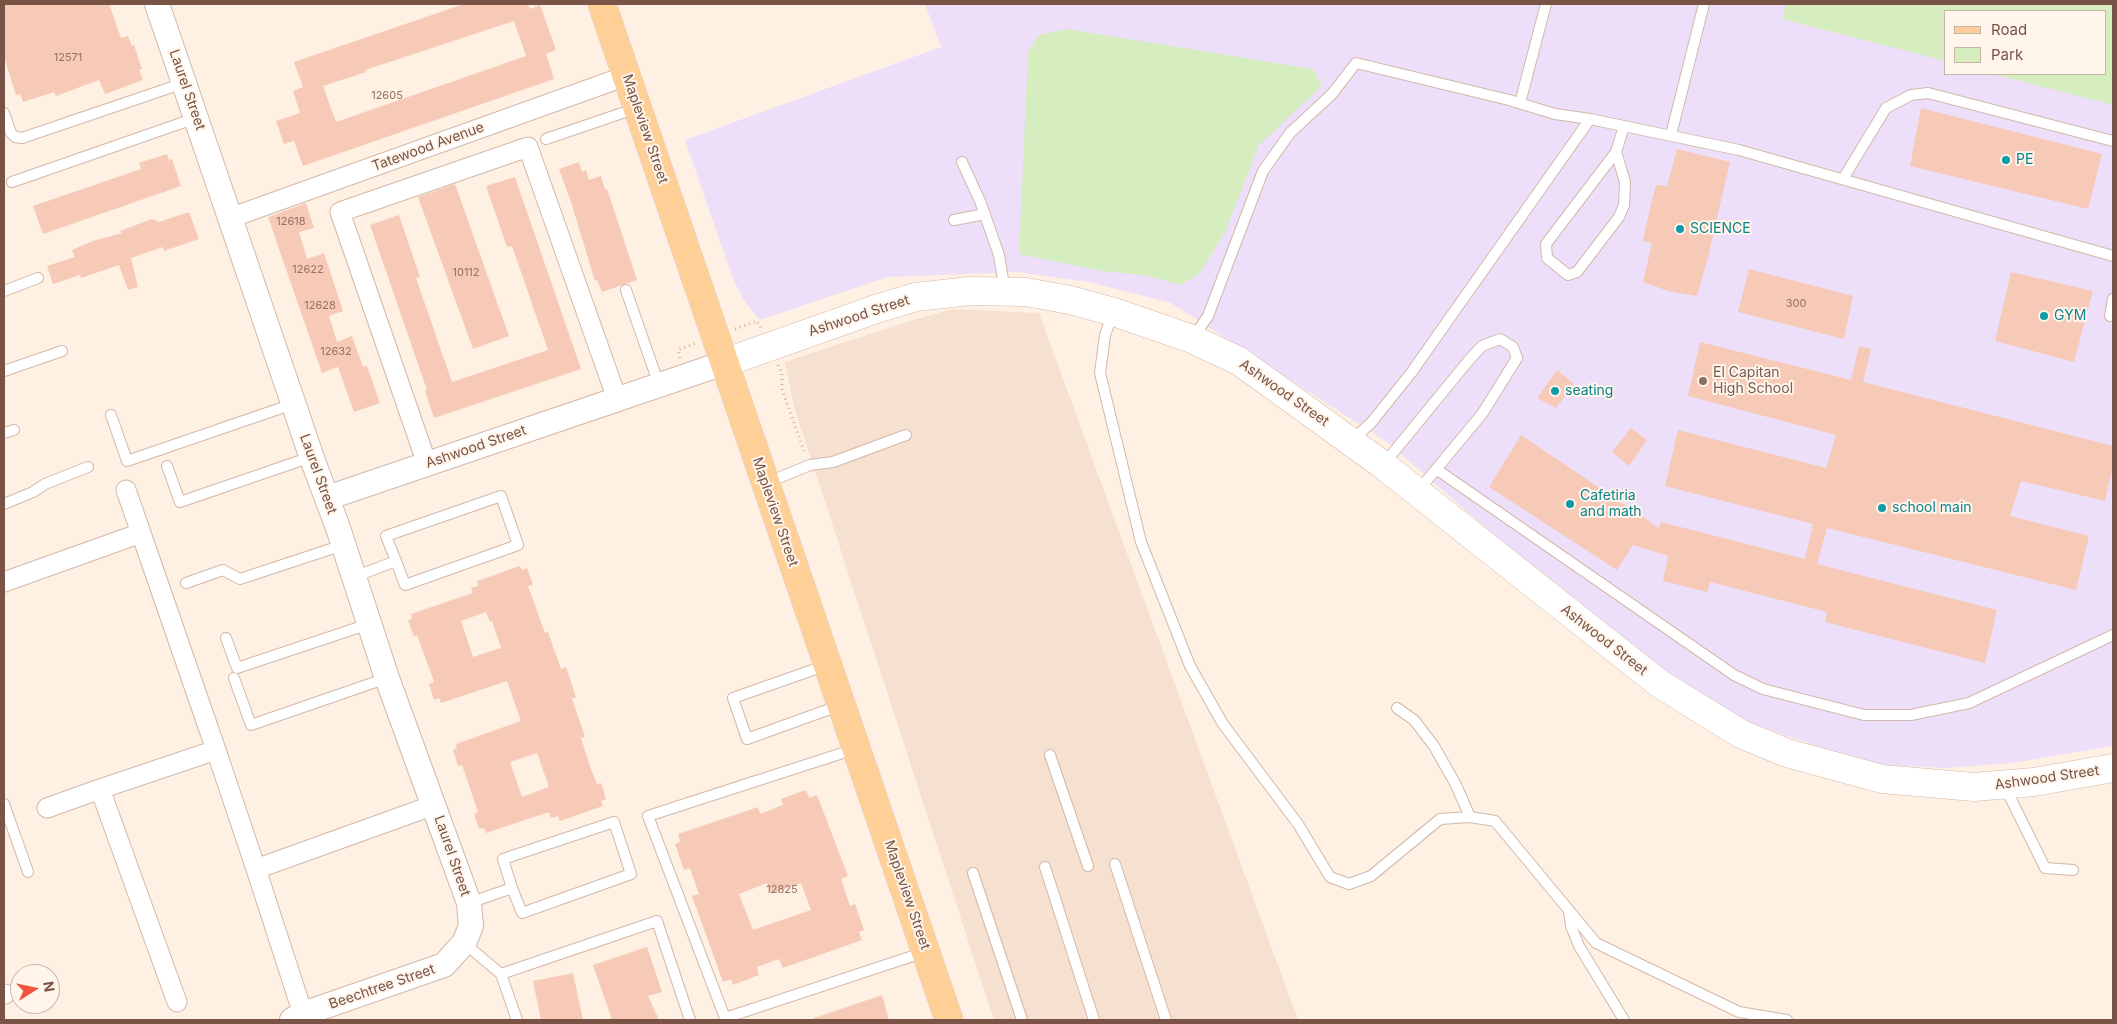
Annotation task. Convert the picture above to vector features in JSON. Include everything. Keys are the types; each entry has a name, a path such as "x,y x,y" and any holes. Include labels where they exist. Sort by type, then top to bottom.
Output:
{"main road":[{"name":"Mapleview Street","path":"602,4 949,1020"},
{"name":"Ashwood Street","path":"724,363 876,309 916,298 970,291 1026,292 1070,300 1114,312 1192,340 1239,361 1383,465 1660,684 1741,734 1787,753 1882,779 1974,787 2034,782 2113,768"}],"street":[{"name":"Laurel Street","path":"157,4 387,678 469,903 471,926 464,943"},
{"name":"Tatewood Avenue","path":"230,218 626,76"},
{"path":"427,464 340,212 528,147 617,400"},
{"name":"Ashwood Street","path":"327,498 724,363"},
{"path":"126,490 256,869 297,1017"},
{"path":"4,582 141,534"},
{"path":"47,808 216,750"},
{"path":"100,789 177,1002"},
{"path":"256,869 434,805"},
{"name":"Beechtree Street","path":"297,1017 444,965 464,943"}],"lane":[{"path":"1520,103 1546,4"},
{"path":"1670,135 1704,4"},
{"path":"1192,340 1208,316 1263,171 1290,133 1332,94 1356,63 1520,103 1555,114 1590,119 1739,150 2113,256"},
{"path":"4,113 11,133 15,137 22,138 184,83"},
{"path":"1843,179 1886,108 1911,94 1928,93 2113,141"},
{"path":"546,139 638,108"},
{"path":"12,182 196,118"},
{"path":"1351,441 1371,422 1411,373 1590,119"},
{"path":"1616,152 1625,182 1624,204 1619,217 1577,272 1568,275 1546,258 1546,244 1616,152 1624,126"},
{"path":"962,162 985,214 999,255 1005,292"},
{"path":"954,220 985,214"},
{"path":"4,291 38,278"},
{"path":"626,290 658,385"},
{"path":"2110,316 2113,299"},
{"path":"1114,312 1105,335 1100,373 1145,550 1194,674 1223,724 1298,824 1330,877 1349,884 1371,876 1440,819 1470,817 1495,821 1596,943 1739,1012 1787,1020"},
{"path":"1383,465 1482,346 1500,339 1513,346 1517,358 1482,414 1418,492"},
{"path":"4,371 62,351"},
{"path":"111,415 126,461 293,404"},
{"path":"4,433 14,430"},
{"path":"766,484 810,465 833,462 906,435"},
{"path":"167,466 180,502 311,456"},
{"path":"4,504 33,492 45,484 88,467"},
{"path":"1436,469 1734,675 1763,689 1864,715 1911,715 1969,703 2113,635"},
{"path":"501,496 518,545 405,585 396,561 386,536 501,496"},
{"path":"186,583 223,570 240,579 343,545"},
{"path":"354,577 396,561"},
{"path":"226,638 237,668 370,624"},
{"path":"828,664 733,698 747,739 841,705"},
{"path":"234,678 251,725 387,678"},
{"path":"1397,708 1414,720 1434,746 1456,785 1470,817"},
{"path":"856,748 648,816 725,1018 926,952"},
{"path":"1050,755 1088,866"},
{"path":"2004,785 2045,868 2073,870"},
{"path":"4,804 28,872"},
{"path":"614,822 631,874 522,913 512,888 503,859 614,822"},
{"path":"1115,864 1166,1020"},
{"path":"1045,867 1094,1020"},
{"path":"973,874 1022,1020"},
{"path":"469,903 512,888"},
{"path":"1568,910 1571,926 1579,946 1624,1020"},
{"path":"501,974 657,920 690,1020"},
{"path":"464,943 501,974 517,1020"}],"path":[{"path":"782,374 782,389 804,451"}],"shaded area":[{"name":"El Capitan High School","path":"925,4 2113,4 2113,746 2011,763 1946,768 1870,764 1735,718 1638,652 1514,552 1387,442 1171,303 1089,282 1018,272 887,277 760,320 745,302 733,279 685,140 941,47"},
{"path":"952,309 1039,313 1298,1020 994,1020 794,407 785,362"}],"green space":[{"path":"1786,4 2113,4 2113,105 1997,75 2107,75 2107,10 1944,10 1944,60 1782,19"},
{"path":"1067,29 1313,69 1322,86 1259,145 1225,232 1200,273 1181,285 1144,275 1101,271 1019,254 1028,53 1039,35"}],"building":[{"path":"4,4 109,4 121,38 128,36 132,46 134,45 142,69 139,69 143,80 105,94 99,80 56,96 54,92 23,102 20,94 16,95 4,57"},
{"path":"464,4 528,4 530,9 540,5 556,50 546,54 554,79 303,166 294,141 284,144 276,121 300,113 293,91 303,87 294,62","holes":["514,21 526,56 336,122 323,86 366,72 365,70"]},
{"name":"PE","path":"1921,108 2102,154 2088,209 1910,166"},
{"name":"SCIENCE","path":"1677,149 1730,162 1697,296 1668,291 1643,282 1652,243 1643,241 1650,208 1656,185 1667,186"},
{"path":"167,154 169,160 172,159 181,186 43,234 33,206 141,169 139,163"},
{"path":"579,162 582,172 586,170 589,180 601,176 637,280 602,292 597,280 595,281 559,169"},
{"path":"515,177 581,369 434,418 425,391 427,390 370,225 399,215 420,277 416,278 452,382 548,350 512,246 507,247 486,186"},
{"path":"455,184 509,336 473,349 418,197"},
{"path":"306,203 314,228 299,232 307,259 324,253 343,311 329,316 337,342 352,336 363,367 367,366 380,403 354,412 338,367 322,373 268,217"},
{"path":"189,212 199,239 164,251 163,247 131,258 138,287 128,290 119,265 81,278 80,275 53,284 47,266 75,257 72,250 93,241 122,233 120,231 152,219 159,222"},
{"path":"1749,269 1853,296 1844,339 1738,312"},
{"name":"GYM","path":"2011,272 2093,291 2074,362 1995,341"},
{"name":"school main","path":"1700,342 1851,380 1859,346 1871,349 1863,382 2113,446 2113,466 2105,501 2021,481 2010,516 2089,536 2076,590 1827,528 1817,564 1997,610 1985,663 1825,622 1827,612 1710,582 1707,592 1663,581 1668,556 1633,545 1617,570 1489,487 1521,435 1659,528 1661,522 1805,559 1813,524 1665,486 1678,430 1826,468 1836,435 1688,396"},
{"name":"seating","path":"1557,370 1574,384 1556,408 1537,398"},
{"name":"seating","path":"1631,428 1647,440 1629,466 1612,452"},
{"path":"520,566 522,570 527,568 533,585 528,586 545,633 548,632 561,669 566,667 576,697 572,699 585,737 581,738 597,784 601,783 606,799 601,801 603,806 560,821 558,816 551,818 549,812 486,833 484,828 479,829 474,814 478,812 462,765 458,766 453,750 457,748 456,744 521,721 507,681 441,703 439,698 434,700 429,684 434,682 417,635 414,637 408,620 412,619 411,614 473,593 471,588 478,586 477,581","holes":["486,612 490,622 492,621 501,648 473,657 461,621","537,753 549,787 522,797 510,762"]},
{"path":"806,790 809,798 817,795 848,876 841,879 850,906 855,904 864,930 859,932 862,940 783,968 779,959 757,967 759,975 733,985 731,979 723,982 692,896 699,894 690,868 684,870 675,844 680,842 678,834 758,807 760,814 783,805 781,799","holes":["767,883 771,894 801,883 811,910 753,930 739,894"]},
{"path":"647,947 662,992 648,996 659,1020 612,1020 593,965"},
{"path":"573,973 583,1020 541,1020 533,981"},
{"path":"882,995 889,1020 814,1020 814,1018"}],"place":[{"name":"PE","path":"2006,160"},
{"name":"SCIENCE","path":"1680,229"},
{"name":"GYM","path":"2044,316"},
{"name":"El Capitan High School","path":"1703,381"},
{"name":"seating","path":"1555,391"},
{"name":"Cafetiria and math","path":"1570,504"},
{"name":"school main","path":"1882,508"}]}
